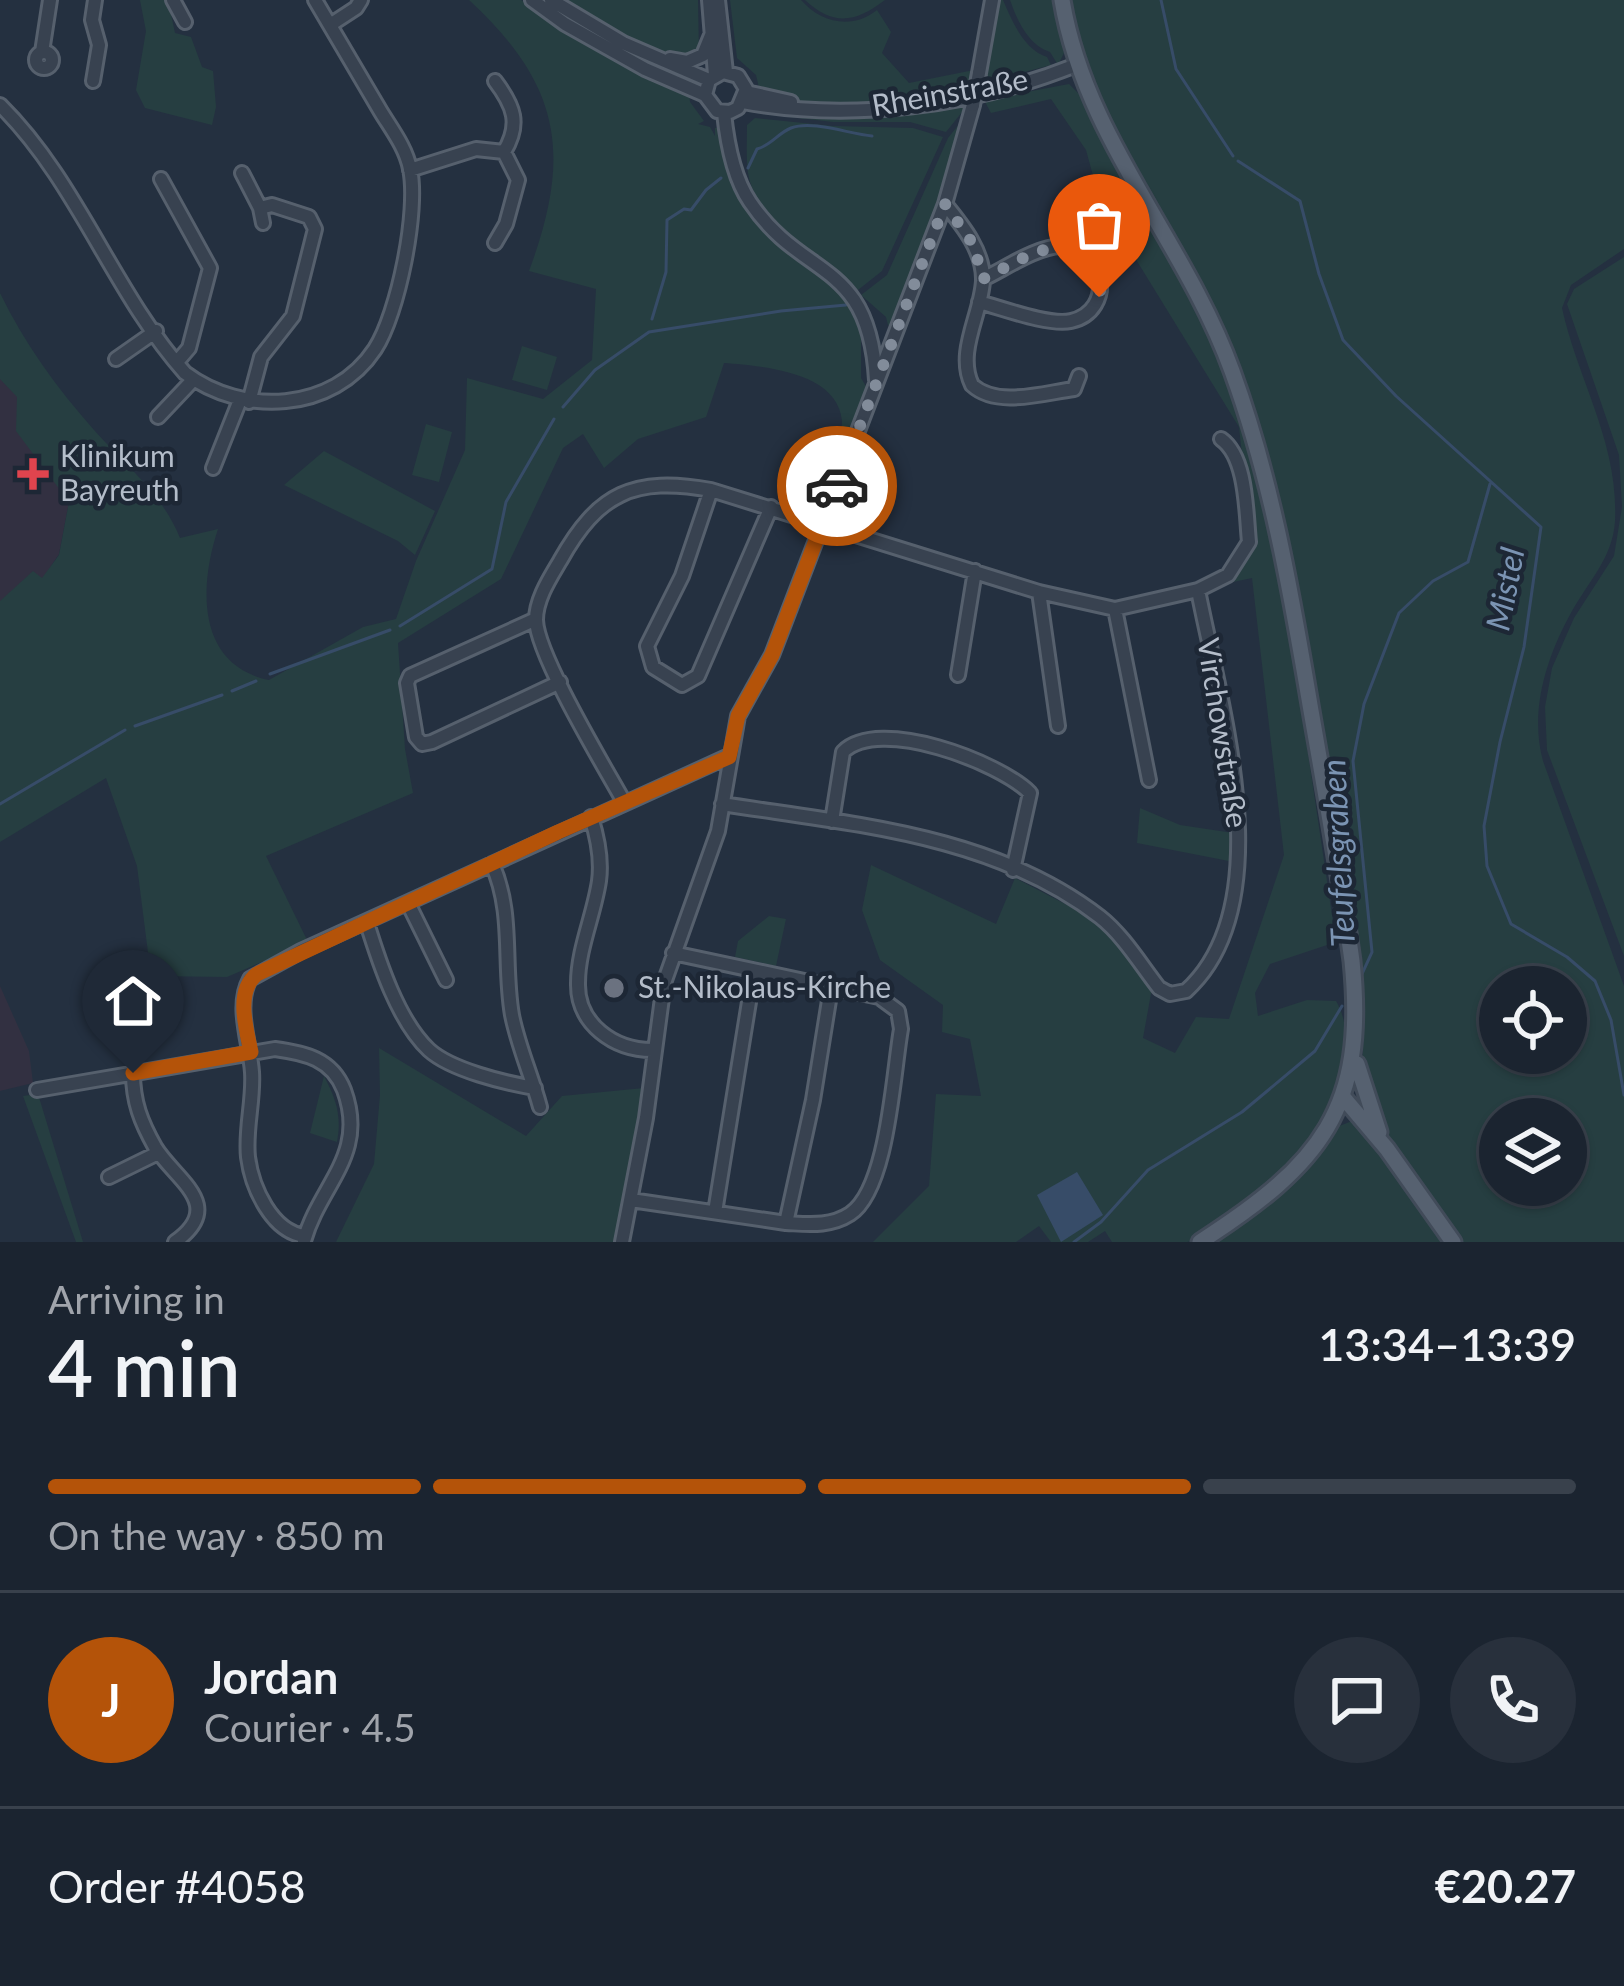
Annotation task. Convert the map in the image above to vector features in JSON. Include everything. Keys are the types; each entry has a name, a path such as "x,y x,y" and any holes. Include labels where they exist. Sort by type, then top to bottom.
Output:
{"main road":[{"path":"1062,0 1076,65 1101,125 1210,320 1232,369 1268,477 1339,866 1356,1004 1355,1049 1366,1114"},
{"path":"1200,1242 1253,1208 1294,1171 1344,1096 1355,1049"},
{"path":"1344,1096 1366,1114 1453,1242"},
{"path":"1324,1132 1344,1119 1366,1114"}],"street":[{"path":"42,52 50,0"},
{"path":"93,81 99,45 92,20 95,0"},
{"path":"173,0 185,22"},
{"path":"0,105 23,128 155,332 194,379 245,401 299,400 326,390 375,349 399,280 410,229 410,170 398,140 315,0"},
{"path":"330,25 361,0"},
{"path":"532,0 645,69 705,95 711,107 736,105"},
{"path":"551,0 651,57 740,77 734,160 752,206 845,287 870,332 876,384"},
{"path":"705,95 717,75 713,0"},
{"path":"713,0 717,75"},
{"path":"622,1242 646,1118 652,1050 673,953 710,858 738,716 772,655 945,204 973,105 992,0"},
{"path":"651,57 695,60 705,53 712,33"},
{"name":"Rheinstraße","path":"736,105 822,109 937,102 1023,83 1076,65"},
{"path":"495,81 510,101 515,126 504,152 518,180 506,224 495,243"},
{"path":"410,170 476,149 504,152"},
{"path":"213,468 261,357 293,316 315,229 309,217 272,205 262,215 245,194 242,173"},
{"path":"161,179 210,268 189,348 177,362"},
{"path":"945,204 973,244 983,279 966,360 967,374 979,392 1002,396 1074,389 1078,376"},
{"path":"979,302 1052,321 1071,321 1090,310 1101,287 1099,269 1090,257 1062,246 983,279"},
{"path":"116,359 155,332"},
{"path":"870,332 883,341 894,339"},
{"path":"158,417 194,379"},
{"path":"623,802 560,682 536,619 549,580 574,536 605,502 645,486 711,490 1039,592 1115,609 1198,590 1228,575 1249,542 1238,466 1230,445 1221,439"},
{"path":"711,490 682,576 647,646 653,667 687,685 698,676 771,507"},
{"path":"958,675 975,571"},
{"name":"Virchowstraße","path":"1013,870 1103,920 1159,988 1170,994 1186,992 1212,956 1233,901 1238,872 1237,792 1198,590"},
{"path":"1039,592 1058,726"},
{"path":"1115,609 1149,780"},
{"path":"536,619 410,676 409,704 416,736 422,744 432,742 560,682"},
{"path":"722,804 936,838 1013,870 1030,794 990,764 909,742 864,741 850,745 839,760 832,821"},
{"path":"37,1090 251,1052 275,1049 304,1053 330,1066 350,1106 350,1149 304,1239 290,1234 265,1205 248,1157 251,1052 244,996 250,979 301,951 729,757"},
{"path":"591,817 600,846 600,878 578,987 585,1015 602,1034 624,1046 652,1050"},
{"path":"492,864 507,913 513,1017 541,1107"},
{"path":"408,903 446,980"},
{"path":"368,923 392,992 430,1051 481,1075 535,1088"},
{"path":"631,1200 823,1224 844,1217 863,1202 876,1176 902,1018 886,1000 673,953"},
{"path":"715,1211 754,971"},
{"path":"786,1223 831,988"},
{"path":"133,1073 137,1113 158,1153 189,1185 197,1202 192,1227 175,1242"},
{"path":"109,1177 158,1153"}],"shaded area":[{"name":"Klinikum Bayreuth","path":"0,323 69,502 59,554 0,642"},
{"path":"0,986 29,1051 33,1083 0,1091"}],"green space":[{"path":"140,0 168,0 175,33 191,37 202,67 213,71 216,107 212,125 145,108 136,90 146,31"},
{"path":"469,0 521,0 689,91 690,102 704,121 698,124 710,127 715,136 715,128 722,128 734,180 810,268 842,293 853,311 861,336 861,378 867,388 842,461 834,458 842,421 827,391 795,374 724,363 706,417 638,439 604,468 583,434 563,448 501,579 398,643 413,793 266,856 308,942 227,977 151,976 137,866 106,778 0,842 0,601 33,571 42,578 59,555 69,502 16,431 17,397 0,379 0,293 54,381 153,493 180,538 218,529 208,575 209,620 216,641 245,672 269,680 363,627 396,619 465,450 467,378 543,399 592,360 596,289 529,271 551,192 550,124 540,93 524,62"},
{"path":"563,0 698,0 699,54 684,57 648,49"},
{"path":"730,0 801,0 827,19 847,22 877,10 891,32 882,53 909,83 974,70 973,83 962,94 870,105 817,105 760,92 756,75 737,58"},
{"path":"805,0 885,0 855,17 835,18"},
{"path":"997,0 1003,0 1025,41 1051,65 983,83"},
{"path":"1010,0 1057,0 1064,53 1058,65 1024,31"},
{"path":"1071,0 1624,0 1624,249 1571,285 1562,308 1611,465 1615,521 1605,557 1555,646 1538,722 1543,761 1624,986 1624,1242 1458,1242 1388,1144 1362,1071 1365,1002 1313,683 1298,685 1336,942 1270,964 1255,993 1258,1016 1307,1000 1336,1001 1343,1019 1346,1039 1339,1082 1321,1123 1298,1157 1212,1230 1187,1242 1112,1242 1105,1231 1088,1242 1051,1242 1039,1226 1016,1242 873,1242 929,1186 936,1094 981,1096 970,1039 942,1032 943,1005 880,960 862,910 871,865 996,924 1015,878 1100,922 1152,988 1143,1038 1175,1053 1196,1017 1229,1019 1284,855 1252,578 1224,584 1252,548 1239,427 1100,201 1086,150 1051,99 991,113 984,100 1069,84 1082,97 1103,144 1117,137 1088,70"},
{"path":"971,101 946,132 910,122 833,122 756,113 759,109"},
{"path":"968,113 941,204 888,325 886,317 861,295 887,275 948,138"},
{"path":"755,118 913,128 943,137 882,271 858,290 764,209 748,173 747,125"},
{"path":"1624,257 1624,956 1547,750 1545,707 1552,668 1574,618 1614,556 1622,507 1619,455 1567,304 1574,289"},
{"path":"522,346 557,357 547,390 512,380"},
{"path":"426,424 452,432 439,482 412,475"},
{"path":"324,451 435,511 415,555 398,541 284,485"},
{"path":"1140,808 1180,825 1240,834 1239,863 1137,843"},
{"path":"769,916 786,919 776,966 735,957 738,941"},
{"path":"379,1048 526,1136 562,1096 644,1088 618,1242 336,1242 374,1164"},
{"path":"324,1076 337,1108 337,1142 310,1133"},
{"path":"38,1094 83,1242 76,1242 23,1096"},
{"path":"1352,1121 1360,1124 1447,1242 1207,1242 1332,1129"}],"water":[{"path":"1077,1172 1103,1215 1061,1242 1037,1195"}],"waterway":[{"name":"Mistel","path":"1161,0 1176,69 1233,156"},
{"path":"748,168 757,149 791,128 820,126 872,136"},
{"name":"Mistel","path":"1238,161 1300,201 1343,340 1396,396 1541,527 1524,647 1484,826 1487,866 1511,924 1567,957 1595,981 1611,1020 1624,1095"},
{"path":"652,319 666,272 667,220 684,209 691,210 721,178"},
{"path":"563,407 595,370 649,332 846,305"},
{"path":"400,626 492,569 506,502 554,419"},
{"name":"Teufelsgraben","path":"1361,976 1372,952 1353,761 1364,704 1399,613 1433,581 1468,562 1490,484"},
{"path":"270,674 390,630"},
{"path":"232,691 256,681"},
{"path":"135,726 222,695"},
{"path":"0,804 125,730"},
{"name":"Teufelsgraben","path":"1074,1242 1101,1222 1148,1170 1242,1112 1315,1051 1342,1006"}],"way so far":[{"path":"837,486 945,204 973,244 983,279 1052,247 1072,247 1090,257 1099,269 1099,297"}],"place":[{"name":"Klinikum Bayreuth","path":"33,474"},
{"name":"St.-Nikolaus-Kirche","path":"614,988"}],"route":[{"path":"133,1073 251,1052 244,996 257,974 729,757 738,716 772,655 837,486"}]}
